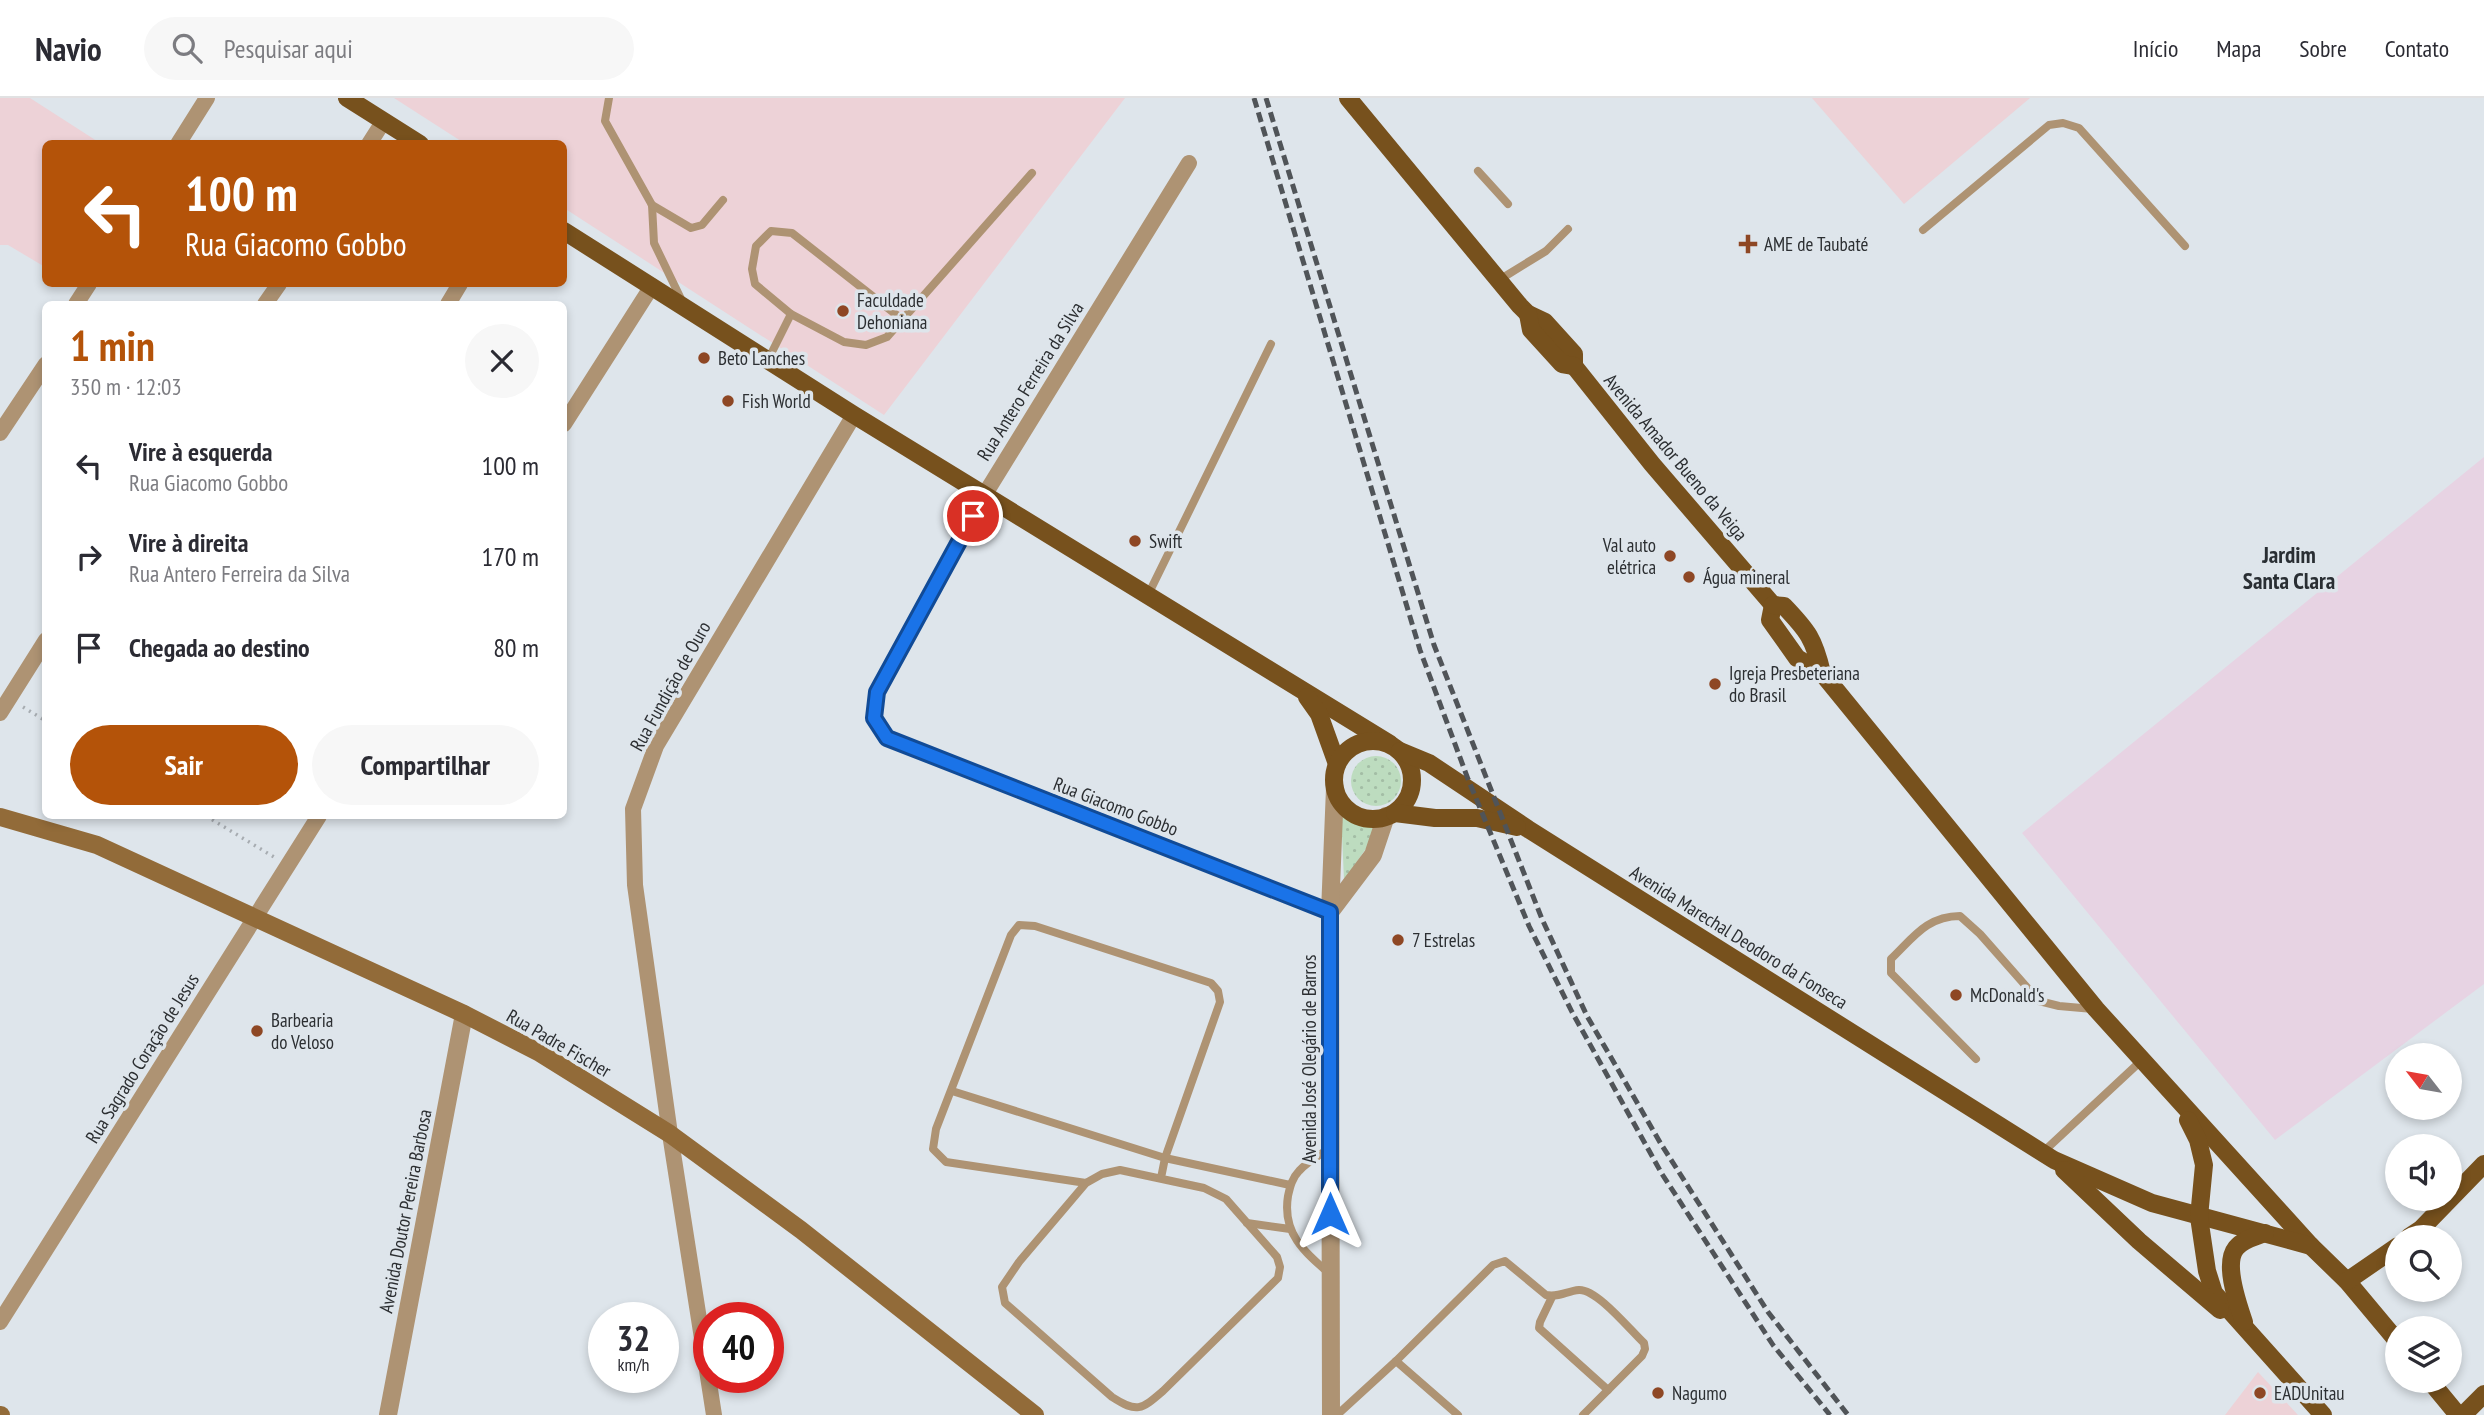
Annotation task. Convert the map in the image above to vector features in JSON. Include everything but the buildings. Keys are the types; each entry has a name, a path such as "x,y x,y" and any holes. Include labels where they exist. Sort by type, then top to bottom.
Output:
{"main road":[{"path":"346,98 413,140"},
{"name":"Avenida Amador Bueno da Veiga","path":"1348,98 1528,314 1531,330 1562,364 1574,366 1652,464 1773,605"},
{"name":"Avenida Marechal Deodoro da Fonseca","path":"567,233 854,415 1303,692 1395,747 1429,763 1528,829 2048,1156 2152,1203 2311,1246"},
{"name":"Avenida Marechal Deodoro da Fonseca","path":"1773,605 1770,620 1797,658 1822,673 2096,1009 2311,1246 2347,1281 2385,1326"},
{"path":"1303,692 1318,713 1337,764"},
{"path":"1337,764 1344,753 1354,745 1366,741 1378,740 1395,747 1407,760 1412,783 1410,794 1391,815"},
{"name":"Avenida José Olegário de Barros","path":"1335,788 1337,764"},
{"path":"1335,788 1339,800 1348,810 1371,819 1391,815 1477,818 1528,829"},
{"name":"Rua Padre Fischer","path":"0,817 97,845 464,1014 540,1053 670,1134 801,1230 1034,1415"},
{"name":"Avenida Marechal Deodoro da Fonseca","path":"2181,1104 2198,1140 2204,1165 2199,1217 2207,1271 2214,1293 2323,1415"},
{"name":"Avenida Marechal Deodoro da Fonseca","path":"2048,1156 2139,1241 2248,1332"},
{"path":"2425,1225 2484,1164"},
{"path":"2248,1332 2237,1303 2230,1266 2234,1250 2243,1241 2265,1233"},
{"path":"2347,1281 2385,1254"},
{"path":"2441,1393 2461,1415 2484,1394"}],"street":[{"path":"181,140 207,98"},
{"path":"372,140 383,122"},
{"name":"Rua Antero Ferreira da Silva","path":"887,738 874,718 877,692 985,494 1189,163"},
{"path":"567,419 652,286"},
{"path":"0,433 42,370"},
{"name":"Rua Fundição de Ouro","path":"714,1415 635,885 633,809 656,746 854,415"},
{"path":"4,706 42,646"},
{"name":"Rua Giacomo Gobbo","path":"887,738 1330,912"},
{"name":"Avenida José Olegário de Barros","path":"1331,1415 1330,912 1335,788"},
{"path":"1330,912 1373,855 1391,815"},
{"name":"Rua Sagrado Coração de Jesus","path":"0,1322 317,819"},
{"name":"Avenida Doutor Pereira Barbosa","path":"388,1415 464,1014"}],"lane":[{"path":"609,98 605,121 652,205 654,243 685,306"},
{"path":"1923,230 2049,125 2063,123 2079,128 2185,246"},
{"path":"1478,171 1508,204"},
{"path":"903,320 792,233 771,231 756,246 752,269 755,285 791,314 844,342 866,345 887,337 903,320 1032,173"},
{"path":"652,205 691,228 702,225 723,200"},
{"path":"1499,280 1546,251 1568,229"},
{"path":"768,360 791,314"},
{"path":"1148,595 1271,344"},
{"path":"1976,1059 1891,973 1891,959 1932,921 1947,916 1961,916 2039,1001 2059,1006 2096,1009"},
{"path":"1086,1183 946,1161 933,1149 936,1129 1011,934 1019,925 1035,926 1211,983 1218,991 1220,1002 1165,1158 1161,1178"},
{"path":"2048,1156 2142,1060"},
{"path":"952,1091 1165,1158 1290,1185"},
{"path":"1330,1148 1298,1172 1290,1185 1286,1211 1290,1229 1298,1242 1330,1275"},
{"path":"1120,1170 1204,1188 1226,1199 1276,1257 1280,1267 1278,1278 1147,1404 1137,1409 1128,1408 1112,1397 1004,1303 1002,1287 1007,1279 1086,1183 1102,1174 1120,1170"},
{"path":"1247,1223 1290,1229"},
{"path":"1338,1415 1493,1265 1505,1261 1546,1295 1552,1297 1580,1290 1593,1293 1644,1343 1642,1356 1583,1415"},
{"path":"1552,1297 1539,1328 1608,1390"},
{"path":"1396,1361 1458,1415"}],"path":[{"path":"4,706 42,720"},
{"path":"211,819 288,865"}],"shaded area":[{"path":"0,98 30,98 95,140 42,140 42,265 8,245 0,245"},
{"name":"Faculdade Dehoniana","path":"394,98 1125,98 884,415 567,210 567,140 459,140"},
{"path":"1812,98 2030,98 1904,204"},
{"path":"2484,457 2484,984 2405,1043 2385,1043 2385,1058 2275,1140 2022,833"},
{"name":"EADUnitau","path":"2258,1372 2298,1415 2225,1415"}],"green space":[{"path":"1376,756 1394,763 1401,781 1394,799 1376,806 1358,799 1351,781 1358,763"},
{"path":"1341,813 1360,824 1379,830 1344,880"}],"railway":[{"path":"1254,98 1420,650 1468,779 1529,926 1572,1012 1662,1174 1773,1345 1830,1415"},
{"path":"1266,98 1434,645 1542,919 1587,1016 1661,1144 1768,1312 1848,1415"}],"place":[{"name":"AME de Taubaté","path":"1748,244"},
{"name":"Faculdade Dehoniana","path":"843,311"},
{"name":"Beto Lanches","path":"704,358"},
{"name":"Fish World","path":"728,401"},
{"name":"Swift","path":"1135,541"},
{"name":"Val auto elétrica","path":"1670,556"},
{"name":"Água mineral","path":"1689,577"},
{"name":"Igreja Presbeteriana do Brasil","path":"1715,684"},
{"name":"7 Estrelas","path":"1398,940"},
{"name":"McDonald's","path":"1956,995"},
{"name":"Barbearia do Veloso","path":"257,1031"},
{"name":"Nagumo","path":"1658,1393"},
{"name":"EADUnitau","path":"2260,1393"}],"district":[{"name":"Jardim Santa Clara","path":"2289,568"}],"route":[{"path":"973,516 877,692 874,718 887,738 1330,912 1330,1214"}]}
